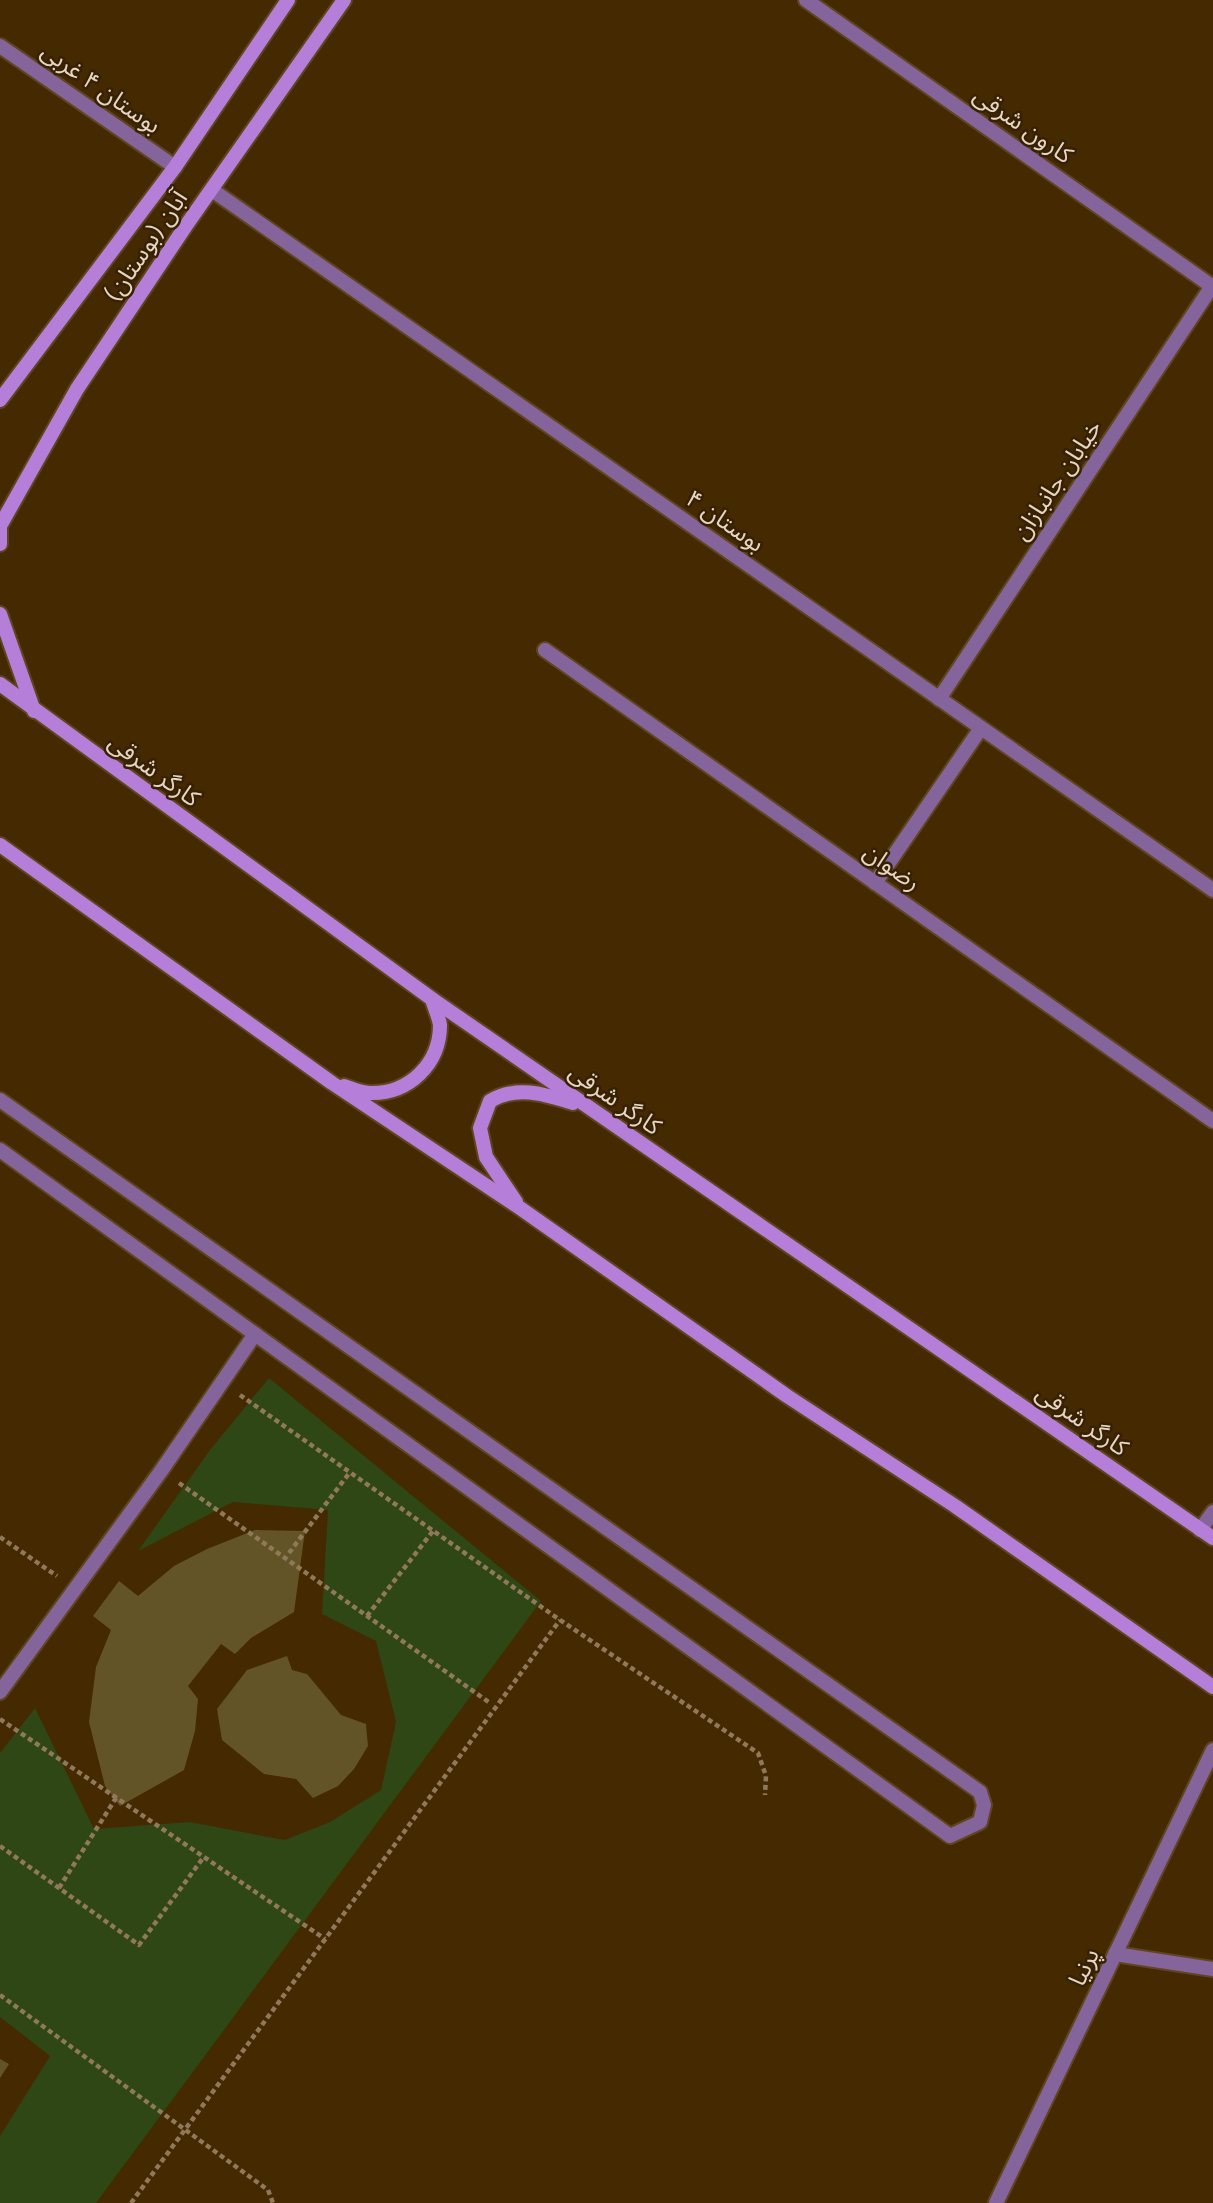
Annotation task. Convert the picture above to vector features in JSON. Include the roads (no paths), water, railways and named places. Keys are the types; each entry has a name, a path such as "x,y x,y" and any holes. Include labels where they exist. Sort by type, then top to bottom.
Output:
{"main road":[{"name":"آبان (بوستان)","path":"0,400 175,167 288,0"},
{"name":"آبان (بوستان)","path":"1,524 77,389 344,0"},
{"path":"0,544 1,524"},
{"path":"0,614 34,712"},
{"name":"کارگر شرقی","path":"0,684 34,712 432,999 1213,1538"},
{"path":"0,845 332,1083 520,1208 765,1380 955,1506 1213,1687"},
{"path":"332,1083 369,1093 398,1089 422,1075 435,1050 440,1024 432,999"},
{"path":"520,1208 486,1157 480,1128 489,1101 506,1091 541,1093 588,1107"}],"street":[{"name":"کارون شرقی","path":"806,0 1213,286"},
{"name":"بوستان ۴ غربی","path":"0,46 175,167"},
{"name":"بوستان ۴","path":"212,190 1213,890"},
{"name":"خیابان جانبازان","path":"939,699 1213,286"},
{"name":"رضوان","path":"545,650 1213,1121"},
{"path":"874,883 981,728"},
{"path":"0,1100 980,1792 984,1805 980,1822 950,1836 0,1150"},
{"path":"0,1692 161,1471 255,1334"},
{"path":"1200,1530 1213,1512"},
{"name":"پرنیا","path":"996,2203 1213,1751"},
{"path":"1115,1954 1213,1969"}]}
